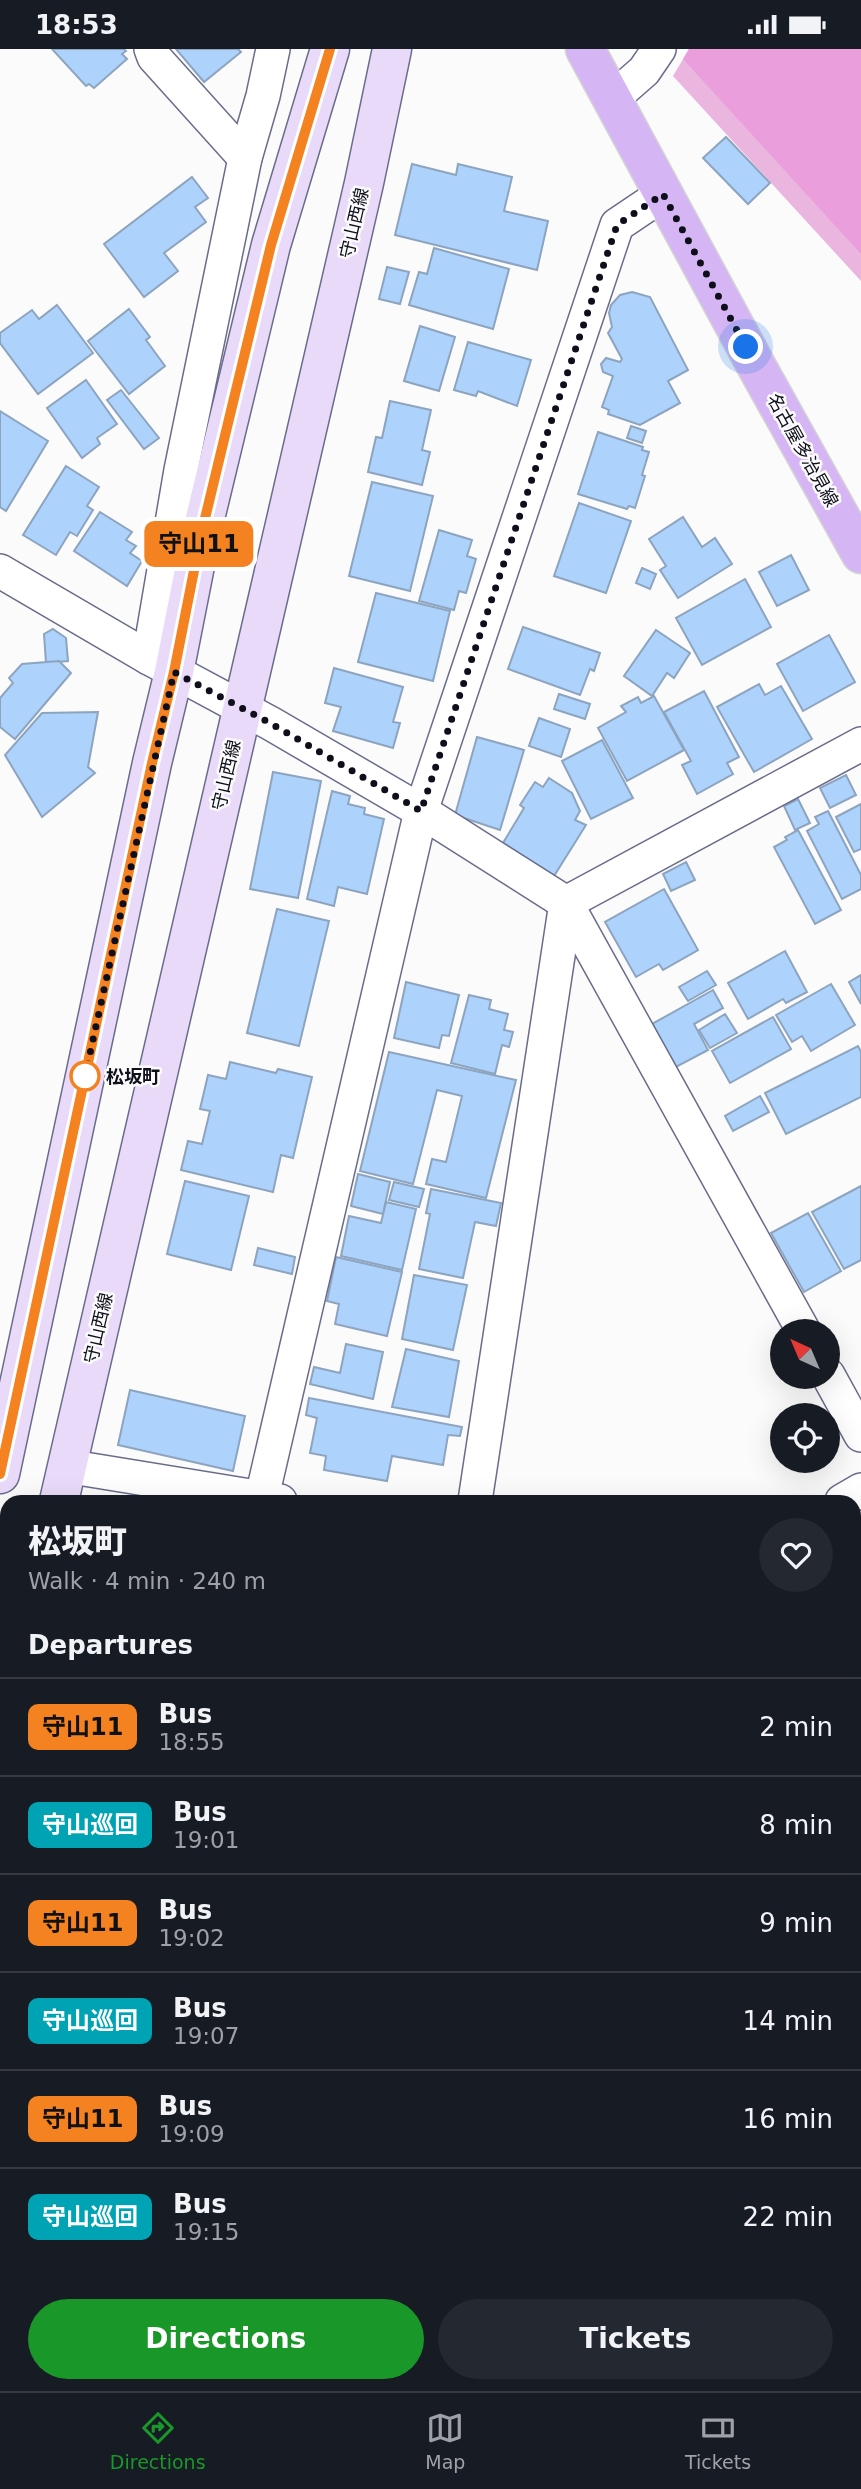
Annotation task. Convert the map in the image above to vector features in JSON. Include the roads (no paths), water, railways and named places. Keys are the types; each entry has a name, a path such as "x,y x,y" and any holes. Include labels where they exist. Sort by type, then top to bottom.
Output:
{"main road":[{"path":"0,1474 152,763 161,665 201,535 271,245 330,49"},
{"name":"守山西線","path":"62,1484 364,183 392,49"},
{"name":"名古屋多治見線","path":"585,49 861,554"}],"street":[{"path":"151,49 154,57 245,157"},
{"path":"161,665 181,470 245,157 263,96 273,49"},
{"path":"612,99 644,71 659,49"},
{"path":"269,1495 421,811 617,225 663,194"},
{"path":"0,571 421,811 566,903 797,1319"},
{"path":"566,903 861,744"},
{"path":"476,1495 566,903"},
{"path":"836,1389 861,1435"},
{"path":"62,1484 195,1495"}],"place":[{"name":"松坂町","path":"85,1076"}]}
